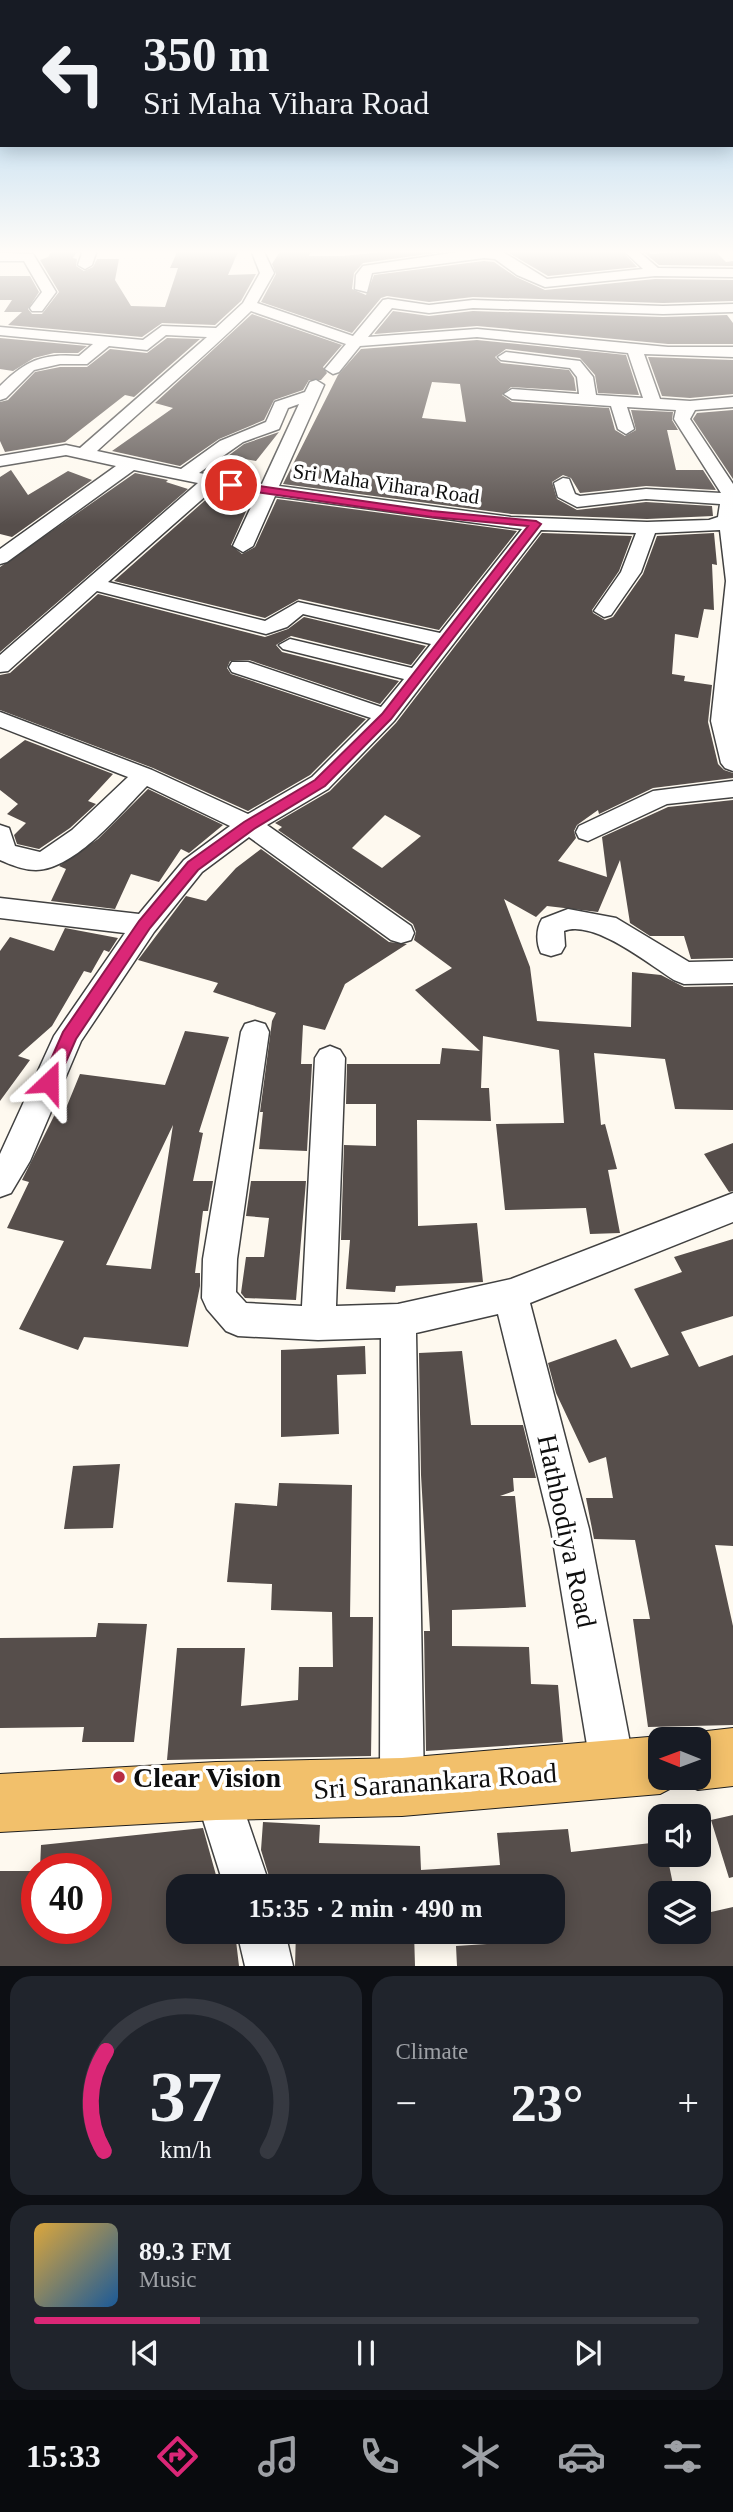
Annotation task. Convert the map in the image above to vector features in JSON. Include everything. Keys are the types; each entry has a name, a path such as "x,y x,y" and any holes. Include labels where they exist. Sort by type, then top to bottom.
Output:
{"main road":[{"path":"711,1760 733,1757"},
{"name":"Sri Saranankara Road","path":"0,1803 216,1791 402,1787 636,1767"}],"street":[{"path":"0,396 28,368 60,359 82,361 105,342"},
{"path":"113,342 146,345 149,342"},
{"path":"85,453 153,391 183,369 209,342"},
{"path":"333,369 356,342 359,342"},
{"path":"569,342 634,348 733,352"},
{"path":"634,348 653,403"},
{"path":"506,357 575,364 585,377 588,397"},
{"path":"185,475 216,450 245,432 273,425 281,405 314,390 243,546"},
{"path":"512,394 588,397 690,406 733,402"},
{"path":"617,400 626,429"},
{"path":"690,406 684,411 682,419 731,495 727,520 733,577"},
{"name":"Sri Maha Vihara Road","path":"0,461 66,450 267,491 432,514 536,524 647,528 712,526 727,520"},
{"path":"0,558 130,464"},
{"path":"0,666 96,585 213,480"},
{"path":"563,483 567,497 577,502 646,494 731,495"},
{"path":"0,1183 19,1151 69,1037 145,925 193,866 249,825 320,783 386,716 536,524"},
{"path":"604,611 631,572 647,528"},
{"path":"96,585 266,628 280,623 298,608 305,608 447,641"},
{"path":"733,585 723,721 733,763"},
{"path":"290,645 419,676"},
{"path":"240,667 386,716"},
{"path":"0,719 144,775 249,825 401,933"},
{"path":"0,834 3,850 30,861 50,859 74,842 144,775"},
{"path":"588,832 662,797 733,789"},
{"path":"0,908 145,925"},
{"path":"551,946 551,926 568,919 607,925 684,973 733,972"},
{"path":"255,1032 219,1259 219,1298 238,1319 318,1323 398,1321 511,1295 733,1207"},
{"path":"318,1323 330,1058"},
{"name":"Hathbodiya Road","path":"511,1295 570,1529 636,1767"},
{"path":"398,1321 402,1787"},
{"path":"216,1791 243,1874"},
{"path":"264,1944 269,1966"}],"building":[{"path":"0,342 87,346 78,353 54,353 34,358 13,371 0,369"},
{"path":"162,342 197,342 134,397 125,395 65,442 5,452 0,441 0,402 8,400 35,372 60,367 87,367 110,349 147,353"},
{"path":"222,342 333,342 342,345 323,367 327,373 321,380 309,380 303,390 274,400 264,420 219,439 180,466 112,451 173,408 155,403"},
{"path":"454,342 494,342 626,355 639,395 598,393 595,375 580,358 506,349 495,357 501,363 569,370 574,378 576,391 511,387 502,395 512,402 609,408 615,430 625,436 636,430 631,410 673,412 672,420 678,430 667,430 676,470 703,470 716,490 646,486 580,493 571,478 563,475 552,482 557,499 577,510 646,502 712,506 713,516 647,519 511,514 283,484 338,375 361,349","holes":["432,382 460,384 466,422 422,418"]},
{"path":"644,342 733,342 733,344"},
{"path":"648,357 733,360 733,394 690,398 662,396"},
{"path":"733,410 733,479 693,419 697,413"},
{"path":"279,432 256,461 228,456 244,444"},
{"path":"11,470 28,495 68,471 92,480 12,537 0,534 0,477"},
{"path":"135,473 168,480 166,482 188,489 0,652 0,567"},
{"path":"222,491 253,496 231,545 242,554 255,547 277,499 517,531 439,630 299,599 265,618 114,581 210,496 216,497"},
{"path":"542,533 632,536 619,571 592,610 605,620 613,617 643,574 657,536 714,533 717,565 712,564 714,610 704,609 698,638 675,634 672,674 685,676 684,681 712,685 708,722 718,764 733,773 733,778 653,788 599,814 598,810 577,825 574,831 576,838 558,861 607,877 602,837 668,807 733,800 733,958 691,959 684,936 650,936 630,923 620,860 598,912 547,906 536,917 504,899 530,967 537,1021 631,1027 632,972 661,975 684,987 733,986 733,1110 675,1109 665,1059 594,1053 601,1125 605,1124 617,1169 608,1170 620,1233 590,1234 586,1208 505,1210 496,1124 564,1123 559,1050 483,1036 481,1088 489,1088 491,1121 417,1120 418,1226 477,1223 483,1282 396,1286 395,1292 346,1289 350,1240 341,1240 344,1145 376,1146 376,1104 346,1104 347,1064 440,1064 442,1048 480,1051 415,990 452,968 414,940 416,932 413,924 278,830 282,827 275,823 330,791 396,723","holes":["385,815 421,836 382,868 352,848"]},
{"path":"98,594 265,637 288,629 304,617 426,646 411,665 291,636 276,645 282,652 399,681 380,704 249,660 230,661 227,668 231,674 366,719 310,775 248,811 153,768 0,710 0,675 10,673"},
{"path":"25,740 113,774 88,801 96,804 70,828 39,849 17,844 14,835 26,823 7,814 18,804 0,790 0,759"},
{"path":"148,789 223,825 189,853 181,849 159,882 131,874 115,909 51,901 66,869 59,866 98,839"},
{"path":"261,849 389,942 407,944 345,984 325,1030 303,1025 301,1064 312,1064 307,1151 259,1149 263,1112 260,1112 272,1021 276,1013 213,992 218,983 138,960 186,896 206,901 236,868"},
{"path":"65,928 118,938 109,952 104,950 91,973 84,971 52,1026 18,1056 30,1060 0,1101 0,951 10,937 54,951"},
{"path":"185,1031 229,1037 199,1132 203,1133 193,1181 213,1181 208,1211 203,1211 195,1273 200,1273 200,1286 188,1347 84,1337 78,1350 19,1329 64,1241 7,1228 29,1182 22,1180 56,1112 64,1113 80,1074 165,1085","holes":["173,1125 151,1269 106,1265"]},
{"path":"733,1143 733,1191 729,1192 704,1154"},
{"path":"251,1181 306,1181 296,1300 245,1298 241,1293 246,1257 264,1257 269,1218 246,1216"},
{"path":"733,1239 733,1316 681,1332 699,1367 733,1355 733,1546 715,1545 733,1626 733,1725 648,1727 633,1619 650,1619 635,1540 594,1539 586,1498 613,1498 606,1457 589,1463 556,1393 548,1363 616,1339 631,1368 669,1355 634,1289 682,1272 674,1257"},
{"path":"365,1346 366,1374 337,1375 339,1434 281,1437 281,1350"},
{"path":"462,1351 471,1425 523,1425 536,1478 513,1478 514,1491 500,1496 515,1496 526,1607 452,1610 452,1646 529,1647 531,1684 558,1685 563,1742 426,1751 424,1631 430,1631 421,1475 419,1353"},
{"path":"120,1464 113,1528 64,1529 73,1466"},
{"path":"279,1483 352,1485 350,1617 373,1617 371,1756 167,1760 177,1648 245,1648 241,1706 298,1700 299,1667 333,1667 332,1612 271,1610 272,1584 227,1582 235,1503 277,1506"},
{"path":"98,1623 147,1624 134,1742 82,1742 84,1727 0,1728 0,1638 96,1637"},
{"path":"733,1815 733,1877 729,1878 711,1820"},
{"path":"263,1822 320,1825 319,1843 420,1846 421,1870 500,1865 497,1833 568,1829 571,1852 648,1843 648,1867 669,1867 672,1881 648,1881 648,1944 711,1944 711,1912 733,1907 733,1966 457,1966 456,1946 565,1944 565,1874 268,1874 261,1850"},
{"path":"203,1828 216,1874 166,1874 166,1944 236,1944 239,1966 0,1966 0,1871 21,1871 21,1944 112,1944 112,1853 41,1853 41,1845"},
{"path":"296,1944 414,1944 415,1966 295,1966"}],"place":[{"name":"Clear Vision","path":"119,1777"}],"route":[{"path":"49,1082 69,1037 145,925 193,866 249,825 320,783 386,716 536,524 432,514 231,485"}]}
